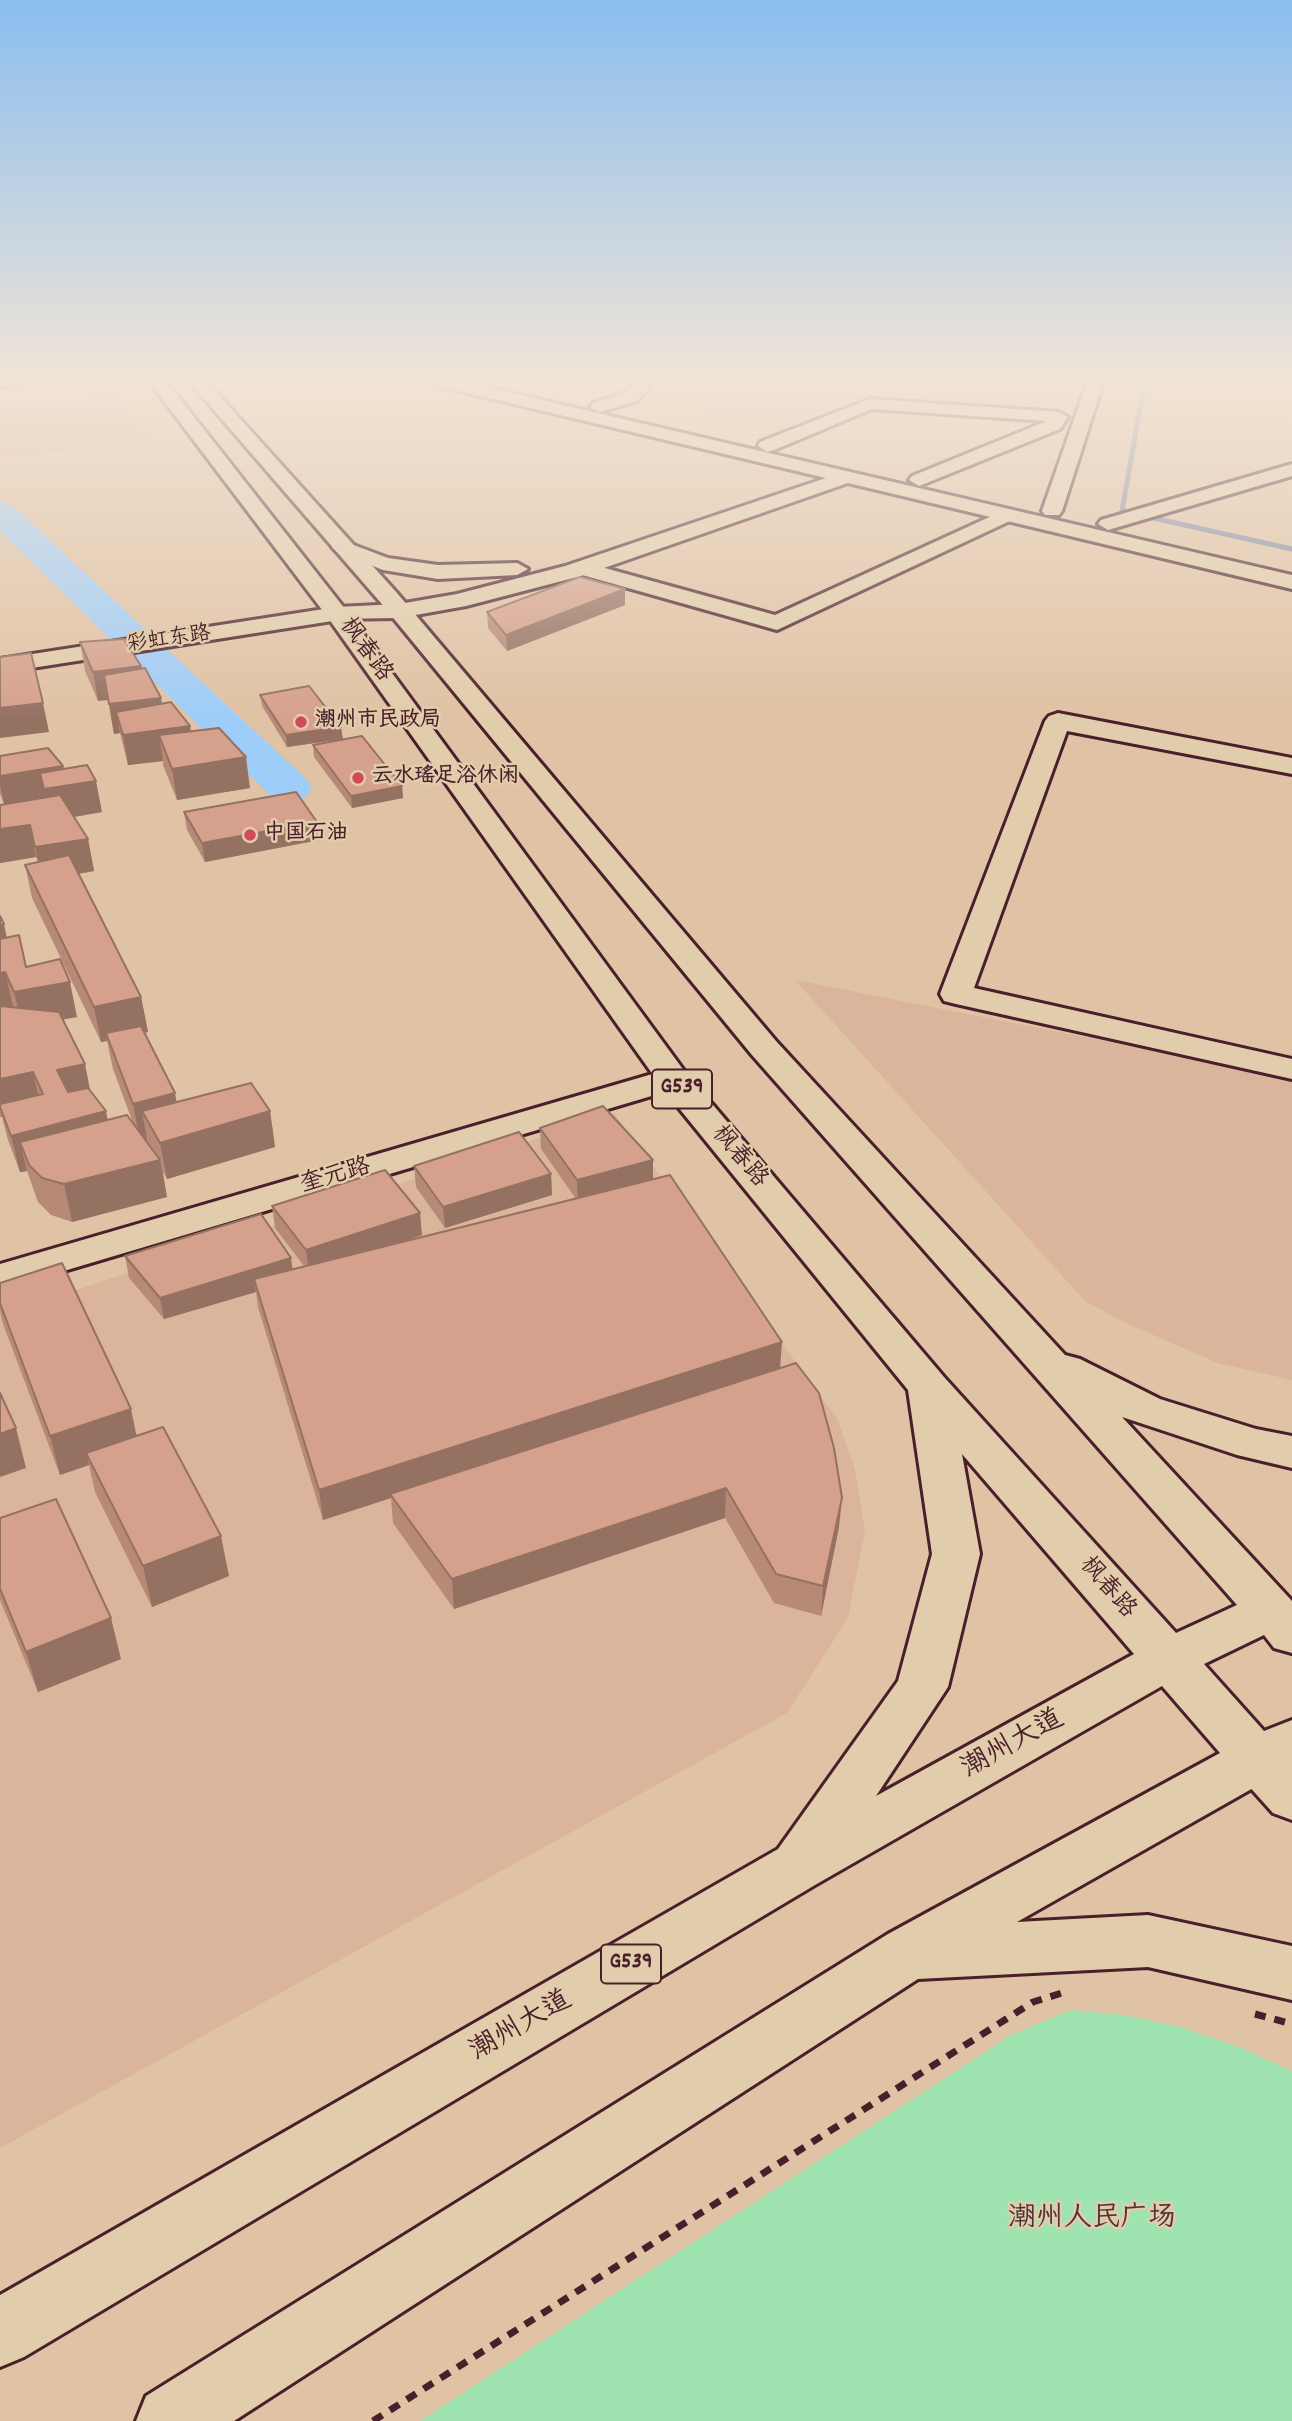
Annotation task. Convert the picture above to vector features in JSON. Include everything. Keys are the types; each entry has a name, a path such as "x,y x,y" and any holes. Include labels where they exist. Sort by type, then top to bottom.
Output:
{"main road":[{"name":"枫春路","path":"243,493 337,614 673,1079 929,1387 1168,1659 1280,1766"},
{"name":"枫春路","path":"296,493 394,605 764,1048 1044,1359 1285,1614"},
{"path":"394,605 540,568 666,528 757,493"},
{"path":"394,605 458,601 583,568 801,493"},
{"path":"914,493 1292,582"},
{"path":"972,493 1292,566"},
{"path":"1052,511 1058,493"},
{"path":"1108,524 1214,493"},
{"path":"583,568 777,623 1007,515"},
{"path":"344,547 383,564 438,572 540,568"},
{"name":"彩虹东路","path":"0,666 222,634 394,605"},
{"path":"1292,766 1058,721 956,994 1292,1069"},
{"name":"奎元路","path":"0,1278 673,1079"},
{"path":"1044,1359 1145,1410 1253,1444 1292,1452"},
{"path":"795,1868 922,1687 956,1554 929,1387"},
{"name":"潮州大道","path":"0,2333 795,1868 1168,1659 1285,1614"},
{"name":"G539","path":"171,2421 909,1954 1280,1766"},
{"path":"909,1954 1148,1941 1292,1973"}],"path":[{"path":"373,2421 1033,2002 1077,1989"},
{"path":"1242,2010 1292,2024"}],"shaded area":[{"path":"795,980 1292,1078 1292,1380 1218,1363 1128,1324 1085,1301"},
{"path":"614,1113 838,1420 855,1469 865,1531 848,1618 787,1713 0,2148 0,1315"}],"green space":[{"name":"潮州人民广场","path":"1071,2010 1125,2015 1180,2027 1234,2045 1292,2071 1292,2421 420,2421 1011,2035"}],"building":[{"path":"580,577 625,589 506,635 487,612"},
{"path":"124,639 141,666 93,672 80,642"},
{"path":"31,653 43,703 0,708 0,657"},
{"path":"145,668 161,698 109,704 104,675"},
{"name":"潮州市民政局","path":"309,686 341,727 286,735 260,695"},
{"path":"171,702 190,726 123,735 116,712"},
{"path":"219,728 246,757 172,769 159,735"},
{"name":"云水瑶足浴休闲","path":"362,736 402,786 351,796 313,745"},
{"path":"48,748 63,766 0,776 0,756"},
{"path":"87,765 96,781 44,789 40,773"},
{"path":"296,792 317,822 202,843 184,812"},
{"path":"60,795 88,839 35,847 30,825 0,829 0,805"},
{"path":"69,855 141,997 94,1007 25,865"},
{"path":"19,935 26,967 60,959 70,982 14,992 5,972 0,973 0,939"},
{"path":"0,1006 59,1012 85,1064 57,1070 68,1092 88,1088 106,1111 11,1136 0,1104 43,1094 33,1072 0,1079"},
{"path":"141,1026 175,1093 133,1104 106,1033"},
{"path":"251,1083 270,1111 160,1143 142,1111"},
{"path":"603,1106 653,1160 577,1180 540,1128"},
{"path":"127,1115 160,1160 64,1184 42,1178 29,1165 20,1142"},
{"path":"519,1132 551,1174 443,1207 414,1166"},
{"path":"385,1170 420,1213 306,1250 272,1206"},
{"path":"670,1175 782,1342 319,1490 254,1279"},
{"path":"261,1214 291,1258 160,1298 125,1256"},
{"path":"62,1263 131,1409 50,1436 0,1303 0,1283"},
{"path":"796,1363 819,1393 834,1448 842,1498 823,1586 776,1574 726,1488 452,1579 390,1494"},
{"path":"0,1393 16,1428 0,1434"},
{"path":"163,1427 221,1536 143,1566 86,1453"},
{"path":"56,1499 111,1618 26,1652 0,1589 0,1518"}],"waterway":[{"path":"1125,493 1122,511 1292,549"},
{"path":"0,512 289,788"}],"place":[{"name":"潮州市民政局","path":"301,722"},
{"name":"云水瑶足浴休闲","path":"358,778"},
{"name":"中国石油","path":"250,835"}]}
